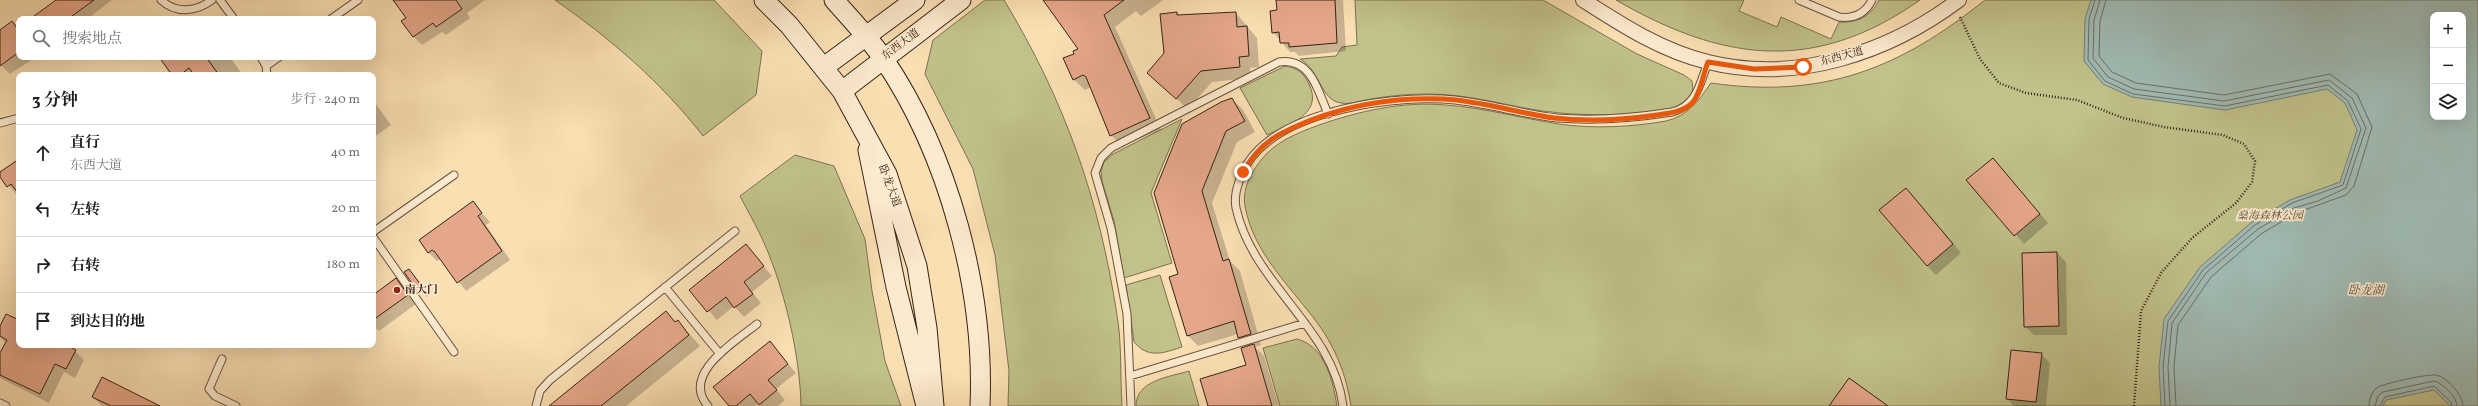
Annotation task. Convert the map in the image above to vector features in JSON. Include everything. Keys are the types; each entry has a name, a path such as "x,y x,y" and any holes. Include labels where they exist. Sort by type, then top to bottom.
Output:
{"main road":[{"name":"卧龙大道","path":"764,0 789,25 842,91 863,127 887,174 917,266 928,335 934,406"},
{"path":"834,0 866,36 883,59 928,140 950,200 968,268 978,327 980,406"},
{"path":"824,67 915,0"},
{"name":"东西大道","path":"842,91 961,0"},
{"path":"863,127 896,287 926,406"}],"street":[{"name":"东西大道","path":"1583,0 1634,33 1708,62 1754,69 1803,67 1845,58 1890,42 1934,18 1956,2"}],"lane":[{"path":"161,0 173,8 190,10 200,8 212,0"},
{"path":"220,0 232,16"},
{"path":"335,16 358,0"},
{"path":"1799,0 1839,17 1846,18 1861,14 1868,8 1872,0"},
{"path":"263,60 266,66 266,72"},
{"path":"266,66 275,60"},
{"path":"1131,406 1127,314 1110,228 1096,182 1095,173 1101,158 1111,148 1279,62 1296,62 1306,69 1313,77 1328,114"},
{"path":"1343,406 1327,354 1268,276 1246,237 1237,210 1236,188 1252,157 1265,142 1284,131 1328,114 1373,103 1428,99 1473,102 1556,118 1615,120 1639,118 1681,110 1693,102 1708,62"},
{"path":"0,123 16,119"},
{"path":"376,230 454,175"},
{"path":"536,406 540,391 550,380 735,231"},
{"path":"376,242 454,352"},
{"path":"665,287 720,354"},
{"path":"1130,376 1305,323"},
{"path":"708,406 701,393 701,381 709,363 757,324"},
{"path":"222,359 209,390 215,396 236,406"},
{"path":"0,403 6,406"}],"path":[{"path":"1956,2 1980,59 1999,83 2026,93 2077,100 2123,118 2164,127 2223,135 2244,144 2255,161 2252,182 2236,203 2192,238 2162,273 2140,311 2134,406"}],"green space":[{"path":"555,0 714,0 762,51 756,95 703,136 670,97 634,62 596,30"},
{"path":"985,0 1004,0 1045,75 1077,152 1100,231 1119,326 1122,406 1008,406 1009,371 995,255 973,169 925,74 933,40"},
{"path":"1355,0 1543,0 1637,54 1684,75 1692,81 1693,90 1686,101 1672,108 1658,111 1623,114 1587,115 1560,113 1442,94 1405,95 1353,103 1341,103 1334,101 1329,97 1307,64 1300,59 1336,56 1342,47 1357,45"},
{"path":"1616,0 1744,0 1739,11 1777,27 1781,17 1831,39 1839,22 1862,18 1872,11 1879,0 1920,0 1881,24 1843,40 1806,49 1769,51 1732,47 1694,37 1655,21"},
{"name":"燊海森林公园","path":"1985,0 2478,0 2478,406 1351,406 1341,367 1333,349 1323,331 1277,273 1257,241 1245,206 1244,200 1248,182 1261,160 1273,148 1295,135 1319,125 1365,111 1414,104 1430,104 1475,108 1572,126 1613,127 1653,123 1674,119 1687,111 1711,83 1751,87 1789,86 1824,82 1858,73 1890,61 1922,44 1953,24"},
{"path":"1285,66 1297,70 1305,77 1312,94 1312,103 1308,111 1302,117 1267,135 1240,88"},
{"path":"1182,119 1151,193 1172,263 1124,278 1114,221 1102,181 1101,171 1104,162 1113,154"},
{"path":"795,155 834,166 865,239 872,291 885,361 901,406 801,406 798,366 785,303 765,245 740,196"},
{"path":"1160,275 1182,347 1163,353 1151,353 1145,351 1134,342 1126,285"},
{"path":"1297,339 1307,343 1321,357 1330,376 1337,406 1280,406 1263,348"},
{"path":"1189,371 1199,406 1136,406 1137,397 1148,385 1155,381"}],"water":[{"name":"卧龙湖","path":"2091,0 2478,0 2478,406 2450,406 2434,390 2386,400 2383,406 2161,406 2159,367 2164,319 2200,267 2252,222 2290,200 2340,182 2357,130 2345,103 2327,89 2225,110 2132,97 2103,84 2084,61 2085,19"}],"building":[{"path":"56,0 94,0 72,16 34,16"},
{"path":"393,0 456,0 462,9 436,27 433,23 413,37 401,21 406,18"},
{"path":"1043,0 1124,0 1104,15 1150,118 1110,136 1086,77 1083,75 1073,80 1063,58 1074,54 1073,51 1078,49"},
{"path":"1276,0 1335,0 1337,43 1289,47 1289,43 1280,43 1279,32 1272,33 1270,11 1277,10"},
{"path":"1177,12 1177,15 1236,12 1237,27 1247,26 1249,56 1239,57 1240,67 1201,71 1176,99 1147,73 1164,53 1160,14"},
{"path":"12,21 16,27 16,54 0,66 0,30"},
{"path":"161,60 208,60 217,72 192,72 189,68 184,72 170,72"},
{"path":"1232,98 1245,121 1226,131 1202,191 1223,261 1229,259 1251,334 1238,338 1234,321 1187,336 1169,277 1178,274 1154,193 1182,124 1221,102"},
{"path":"1993,158 2040,214 2014,236 1966,180"},
{"path":"16,161 16,190 11,184 7,187 0,177 0,172"},
{"path":"1906,188 1953,244 1927,266 1879,210"},
{"path":"473,201 482,213 478,216 502,251 457,283 435,252 432,250 428,253 419,240"},
{"path":"746,244 764,266 744,282 753,294 734,308 726,297 707,312 689,290"},
{"path":"2057,252 2059,326 2024,327 2022,253"},
{"path":"409,269 421,285 416,289 404,272"},
{"name":"南大门","path":"396,278 408,295 376,318 376,293"},
{"path":"666,311 675,322 678,320 689,335 601,406 549,406"},
{"path":"6,314 16,319 16,348 72,348 76,350 66,369 55,364 40,394 0,375 0,353 7,340 0,336 0,326"},
{"path":"770,341 788,364 768,380 777,390 759,405 750,394 736,406 729,406 713,387"},
{"path":"1254,344 1272,406 1208,406 1200,379 1246,365 1241,348"},
{"path":"2011,350 2042,353 2036,402 2006,399"},
{"path":"102,377 160,406 111,406 92,397"},
{"path":"1849,378 1888,406 1829,406"}],"place":[{"name":"南大门","path":"397,290"}],"route":[{"path":"1243,172 1252,157 1265,142 1284,131 1342,109 1373,103 1394,100 1444,99 1497,106 1556,118 1615,120 1639,118 1681,110 1693,102 1708,62 1754,69 1803,67"}]}
